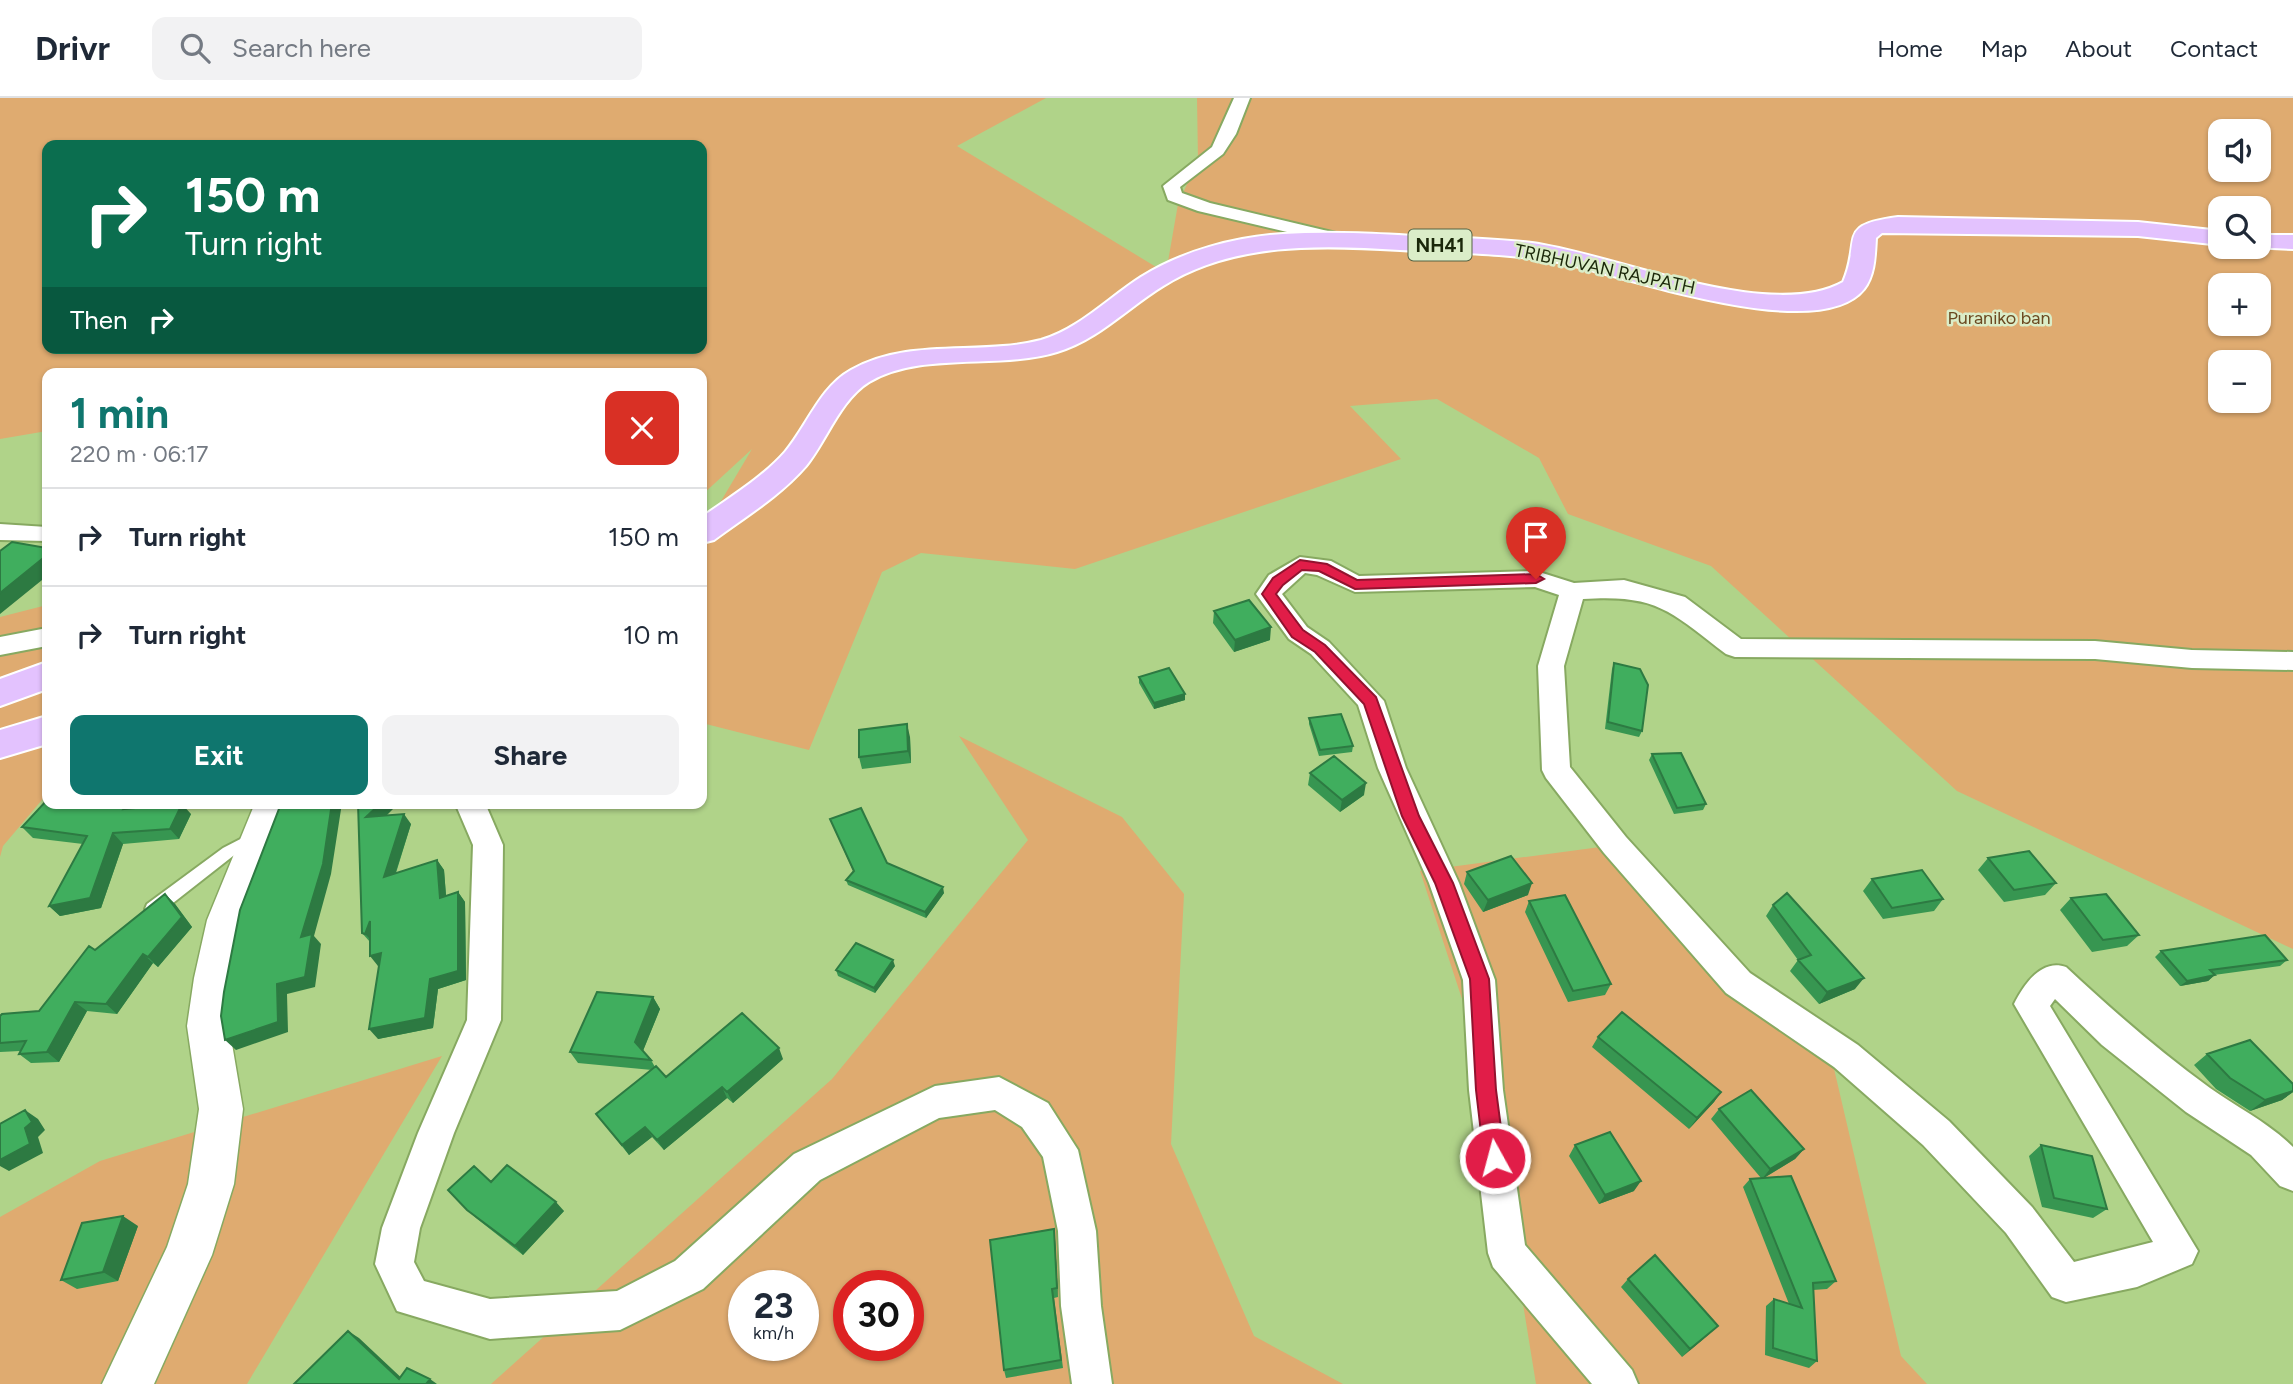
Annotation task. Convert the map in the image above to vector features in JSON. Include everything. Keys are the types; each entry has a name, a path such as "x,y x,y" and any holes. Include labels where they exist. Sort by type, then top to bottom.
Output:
{"highway":[{"name":"TRIBHUVAN RAJPATH","path":"707,529 803,450 840,391 862,374 891,364 1017,353 1046,347 1080,335 1166,273 1259,244 1304,240 1504,247 1535,251 1753,300 1796,304 1819,303 1839,296 1853,286 1861,264 1864,236 1875,227 1898,223 2075,226 2208,237"},
{"path":"2271,242 2293,243"},
{"path":"0,694 42,677"},
{"path":"0,744 42,731"}],"street":[{"path":"1242,98 1231,131 1223,144 1202,165 1180,176 1171,186 1174,196 1203,208 1347,241"},
{"path":"0,532 42,534"},
{"path":"1618,1384 1507,1253 1486,1090 1479,979 1444,883 1406,804 1370,701 1320,648 1298,633 1269,594 1278,581 1300,565 1322,567 1355,584 1536,579 1573,591 1623,588 1676,603 1735,648 2082,649 2192,659 2293,661"},
{"path":"1573,591 1551,666 1556,770 1615,845 1738,983 1846,1056 1936,1133 2019,1220 2066,1283 2137,1268 2179,1251 2031,1004 2054,978 2114,1034 2198,1100 2264,1143 2293,1173"},
{"path":"0,646 42,638"},
{"path":"473,809 488,845 484,1020 436,1133 401,1228 394,1264 411,1297 490,1320 620,1310 689,1275 807,1167 935,1101 999,1093 1035,1115 1060,1150 1077,1231 1081,1306 1092,1384"},
{"path":"128,1384 188,1255 211,1184 220,1110 208,1026 214,978 227,920 267,819"}],"lane":[{"path":"140,919 267,819"}],"green space":[{"name":"Puraniko ban","path":"0,98 1046,98 957,146 1166,273 1178,204 1198,160 1197,98 2293,98 2293,949 1957,791 1711,566 1568,514 1539,458 1437,399 1350,406 1401,459 1075,569 921,553 882,572 809,750 707,724 707,525 752,449 707,490 707,368 42,368 42,432 0,439"},
{"path":"42,606 42,800 3,846 0,857 0,617"},
{"path":"959,736 1122,817 1184,894 1171,1144 1254,1336 1343,1384 491,1384 832,1079 1028,840"},
{"path":"1615,845 1738,983 1828,1043 1901,1356 1927,1384 1536,1384 1485,1069 1420,871"},
{"path":"442,1056 247,1384 0,1384 0,1217 100,1161"}],"building":[{"path":"12,542 42,547 42,559 0,593 0,551"},
{"path":"1249,600 1271,627 1235,640 1214,611"},
{"path":"1614,663 1640,669 1648,685 1642,731 1608,722"},
{"path":"1169,668 1185,694 1154,703 1139,677"},
{"path":"1341,714 1353,746 1320,750 1309,718"},
{"path":"907,724 908,751 859,757 859,730"},
{"path":"1681,753 1706,804 1677,808 1652,754"},
{"path":"1334,756 1366,783 1342,800 1310,773"},
{"path":"42,805 42,809 180,809 170,829 113,833 90,898 49,906 87,836 22,827"},
{"path":"861,808 887,863 943,887 925,912 846,880 854,871 830,819"},
{"path":"279,809 331,809 323,864 301,937 312,934 305,977 277,984 278,1022 225,1040 221,1016 240,910"},
{"path":"358,809 375,809 366,817 404,814 384,877 437,860 440,898 458,892 458,971 430,979 425,1018 369,1029 381,953 370,956 370,921 365,934 362,933"},
{"path":"2029,851 2056,883 2014,890 1988,858"},
{"path":"1511,856 1532,883 1488,900 1467,872"},
{"path":"1922,870 1943,899 1892,908 1872,879"},
{"path":"1787,893 1864,978 1827,992 1798,960 1811,955 1773,905"},
{"path":"165,894 182,917 148,957 143,954 106,1004 75,1002 47,1052 19,1054 26,1041 0,1043 2,1014 39,1011 89,946 95,950"},
{"path":"2106,894 2139,935 2103,940 2071,898"},
{"path":"1565,895 1611,984 1573,991 1529,901"},
{"path":"2265,935 2287,960 2210,970 2215,975 2187,981 2161,951"},
{"path":"856,943 893,960 874,988 836,970"},
{"path":"597,992 653,997 635,1042 651,1060 570,1052"},
{"path":"1622,1012 1721,1092 1697,1118 1598,1037"},
{"path":"742,1013 779,1048 727,1092 722,1087 657,1140 645,1127 622,1145 596,1114 656,1066 666,1077"},
{"path":"2250,1040 2293,1084 2293,1091 2265,1100 2230,1078 2207,1054"},
{"path":"1751,1090 1804,1149 1770,1169 1719,1109"},
{"path":"25,1110 32,1122 25,1128 30,1144 0,1160 0,1124"},
{"path":"1610,1132 1641,1181 1605,1195 1575,1145"},
{"path":"2041,1145 2092,1156 2107,1209 2054,1198"},
{"path":"507,1165 556,1202 515,1246 467,1210 448,1190 474,1166 491,1182"},
{"path":"1791,1176 1836,1281 1813,1283 1817,1361 1773,1348 1774,1299 1802,1308 1750,1179"},
{"path":"123,1216 103,1272 61,1280 82,1223"},
{"path":"1054,1229 1057,1288 1052,1289 1061,1360 1004,1370 990,1240"},
{"path":"1655,1255 1718,1326 1690,1349 1628,1279"},
{"path":"348,1331 399,1379 407,1368 430,1379 426,1384 294,1384"}],"route":[{"path":"1495,1158 1486,1090 1479,979 1444,883 1411,816 1370,701 1320,648 1298,633 1269,594 1278,581 1300,565 1322,567 1355,584 1536,579"}]}
